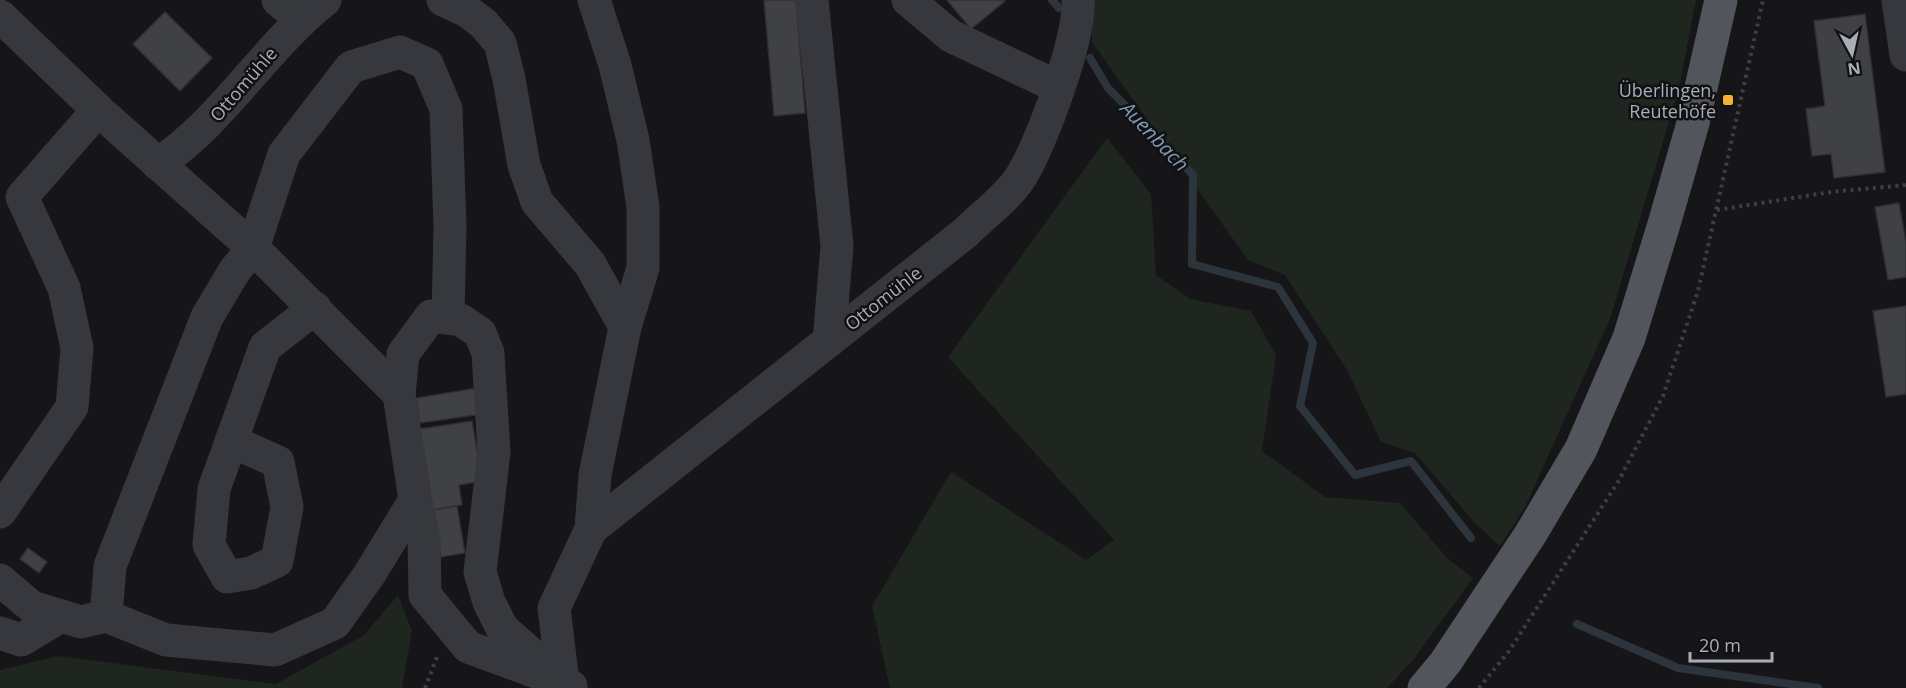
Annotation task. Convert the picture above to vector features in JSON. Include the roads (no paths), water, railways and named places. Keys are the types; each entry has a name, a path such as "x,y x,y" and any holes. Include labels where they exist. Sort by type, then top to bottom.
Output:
{"main road":[{"path":"1424,688 1445,663 1530,535 1585,439 1629,338 1693,123 1720,0"}],"street":[{"path":"443,0 467,11 483,23 500,43 509,79 524,165 537,202 590,264 625,327"},
{"name":"Ottomühle","path":"569,685 554,608 591,529 595,475 625,327 643,268 643,207 633,140 615,65 594,0"},
{"path":"812,0 837,246 829,341"},
{"path":"908,0 951,36 1058,87"},
{"name":"Ottomühle","path":"591,529 965,233 1020,179 1042,132 1058,87 1080,17 1078,0"},
{"path":"1898,0 1906,55"},
{"name":"Ottomühle","path":"158,164 185,146 217,115 301,6"},
{"path":"0,16 98,110 254,248 399,394"},
{"path":"106,616 110,566 207,317 235,270 254,248 284,154 351,67 400,52 427,64 446,109 450,227 448,318"},
{"path":"0,512 72,407 77,348 64,288 11,194 98,110"},
{"path":"231,441 265,347 315,308"},
{"path":"431,316 461,320 480,333 488,353 494,452 480,572 489,602 502,628 569,685 468,647 425,596 424,538 415,500 399,394 403,354 431,316"},
{"path":"0,580 32,608 81,622 106,616 166,640 275,650 335,622 369,575 415,500"},
{"path":"0,633 21,640 60,616"}],"waterway":[{"name":"Auenbach","path":"1052,0 1059,8"},
{"name":"Auenbach","path":"1090,58 1108,88 1193,175 1192,264 1278,287 1313,343 1300,406 1355,475 1411,461 1471,538"},
{"name":"Auenbach","path":"1577,624 1678,668 1818,688"}],"place":[{"name":"Überlingen, Reutehöfe","path":"1728,100"}]}
